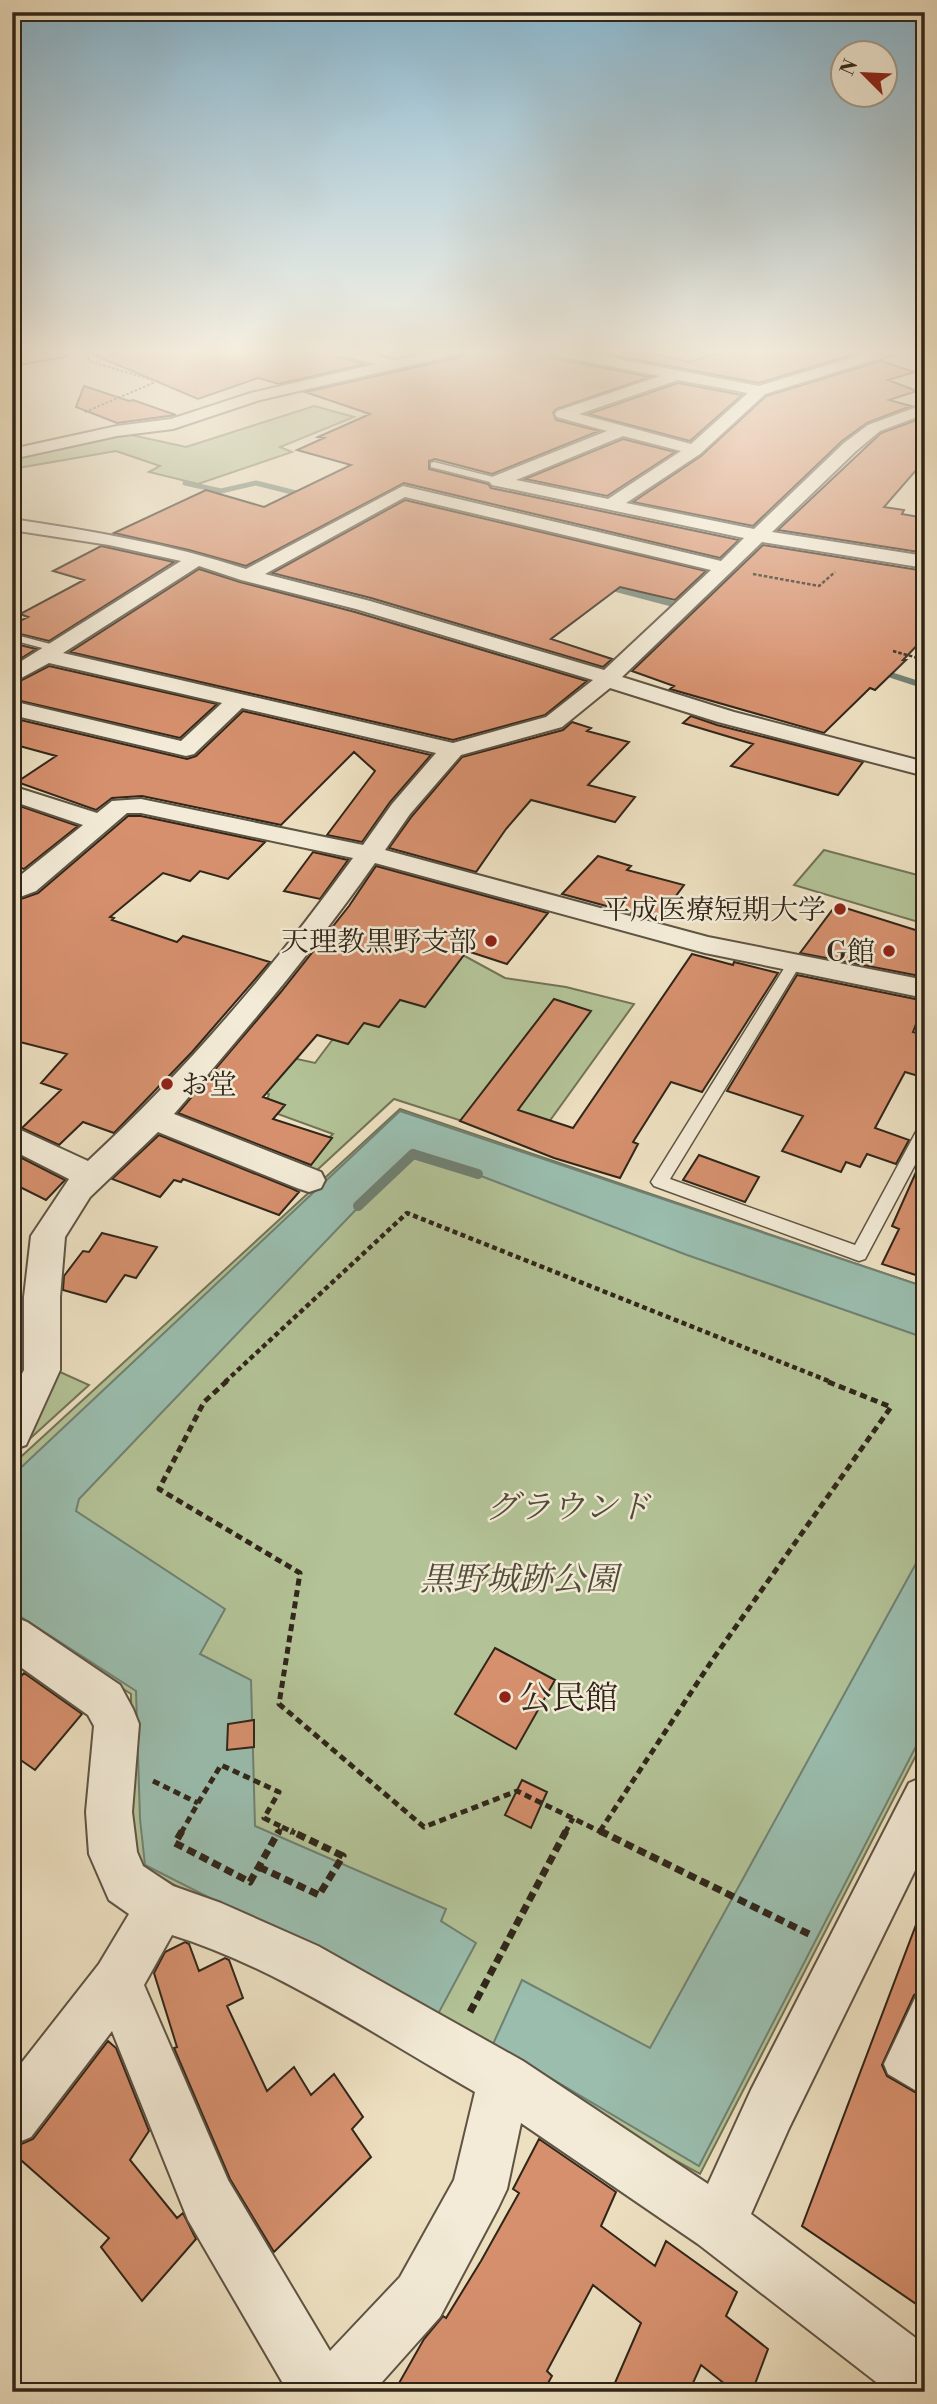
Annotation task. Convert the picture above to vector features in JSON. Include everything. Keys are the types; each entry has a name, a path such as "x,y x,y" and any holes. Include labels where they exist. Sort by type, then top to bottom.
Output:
{"street":[{"path":"498,481 542,463"},
{"path":"610,505 674,463"},
{"path":"49,652 453,750 490,743 554,722 608,678 836,463"},
{"path":"498,481 758,536 925,562"},
{"path":"248,576 403,491 725,569"},
{"path":"519,518 558,495"},
{"path":"12,524 121,541 197,559 248,576 363,605 608,678 621,685 726,717 925,769"},
{"path":"12,677 197,559"},
{"path":"12,708 186,749 239,699"},
{"path":"12,1434 42,1370 42,1297 48,1236 78,1189 153,1118 263,992 370,854 401,808 453,750"},
{"path":"12,793 101,823"},
{"path":"12,892 27,885 121,806 141,806 370,854 705,945 925,989"},
{"path":"153,1118 309,1180"},
{"path":"12,1137 90,1176"},
{"path":"12,1636 104,1700 117,1724 109,1812 113,1854 126,1883 161,1907 204,1920 300,1964 504,2080 718,2224 925,2382"},
{"path":"718,2224 846,1952 925,1799"},
{"path":"12,2118 117,1982 161,1907"},
{"path":"117,1982 208,2200 321,2392"},
{"path":"333,2392 420,2297 427,2285 479,2189 504,2080"}],"lane":[{"path":"434,465 498,481"},
{"path":"12,637 49,652"},
{"path":"795,962 660,1182 859,1254 925,1130"},
{"path":"925,2005 898,2064 925,2082"}],"path":[{"path":"725,569 819,586 856,552"},
{"path":"893,651 925,660"},
{"path":"600,1831 713,1659 891,1407 407,1213 204,1402 159,1489 300,1573 279,1704 424,1827 517,1791 846,1952"},
{"path":"114,1762 198,1803"},
{"path":"259,1867 319,1895 343,1856 264,1818 279,1792 221,1765 174,1843 250,1882 282,1827"},
{"path":"466,2020 573,1818"}],"green space":[{"path":"12,463 46,463 12,469"},
{"path":"152,463 259,463 198,484 149,472 160,466"},
{"path":"824,850 925,877 925,924 794,885"},
{"path":"461,954 505,978 566,987 634,1004 533,1144 394,1099 316,1171 302,1165 333,1134 264,1109 269,1094 233,1081 288,1057 315,1063 345,1023"},
{"name":"黒野城跡公園","path":"400,1109 925,1287 925,1738 700,2174 138,1865 132,1823 131,1694 12,1616 12,1465"},
{"path":"60,1372 89,1385 12,1455 12,1453"}],"shaded area":[{"path":"400,1111 925,1287 925,1338 687,1255 413,1150 79,1499 76,1511 225,1609 200,1654 251,1680 255,1826 446,1909 441,1921 476,1943 438,2014 145,1865 140,1819 136,1691 12,1611 12,1476"},
{"path":"925,1547 925,1729 699,2166 493,2044 522,1980 650,2048"}],"building":[{"path":"344,463 429,463 429,469 488,484 491,488 739,540 720,558 404,483 246,566 114,533 206,490 264,507 351,465"},
{"path":"451,463 519,463 492,474"},
{"path":"564,463 658,463 607,496 525,479"},
{"path":"690,463 819,463 753,526 633,502"},
{"path":"849,463 922,463 884,507 904,510 902,514 925,518 925,529 916,550 925,553 778,530"},
{"path":"405,500 706,571 675,600 620,587 551,639 612,659 603,667 371,598 272,573"},
{"path":"763,545 925,571 925,637 875,690 870,688 824,733 670,689 674,686 632,671"},
{"path":"101,546 174,562 49,641 12,632 12,625 28,617 20,614 84,580 53,571"},
{"path":"199,569 587,681 545,715 453,740 70,652"},
{"path":"12,643 36,649 12,664"},
{"path":"49,666 217,704 180,738 12,699 12,685"},
{"path":"243,711 431,755 390,802 362,842 327,835 375,771 354,752 281,825 142,796 112,798 96,810 17,782 56,756 12,744 12,718 187,759 196,756"},
{"path":"691,716 863,762 838,795 731,766 753,744 683,723"},
{"path":"572,722 591,728 587,731 629,742 588,785 635,797 615,822 531,800 506,829 476,872 389,848 462,757 563,730"},
{"path":"17,805 78,826 24,869 12,865 12,808"},
{"path":"128,816 141,816 265,842 228,879 200,871 190,881 163,873 110,917 114,918 112,920 177,942 183,936 270,962 192,1052 114,1133 83,1122 59,1145 22,1128 61,1090 41,1083 67,1054 12,1040 12,902 38,893"},
{"path":"313,852 348,860 320,899 284,891"},
{"path":"598,856 631,866 627,870 684,885 658,920 562,894"},
{"path":"376,866 548,913 507,964 467,951 425,1007 400,1000 379,1027 364,1023 348,1044 317,1035 263,1097 285,1105 273,1119 332,1138 311,1165 178,1113 280,993 349,906"},
{"name":"G館","path":"836,905 925,933 925,977 800,953"},
{"path":"692,954 778,973 702,1092 671,1082 633,1142 638,1144 620,1178 554,1158 460,1121 554,999 591,1011 518,1110 573,1128"},
{"path":"797,975 925,1001 913,1032 925,1035 925,1078 905,1072 875,1128 909,1140 896,1164 867,1154 860,1167 846,1162 841,1172 782,1151 803,1116 727,1091"},
{"path":"159,1135 299,1192 279,1215 183,1179 181,1182 174,1180 160,1197 112,1179"},
{"path":"925,1152 925,1278 882,1264 899,1229 892,1226"},
{"path":"12,1153 65,1180 46,1200 18,1186 12,1191"},
{"path":"699,1155 759,1177 745,1202 683,1180"},
{"path":"102,1233 157,1247 136,1278 125,1275 106,1302 63,1290 64,1276 83,1251 89,1252"},
{"name":"公民館","path":"495,1648 555,1680 516,1749 455,1714"},
{"path":"24,1673 82,1714 35,1770 12,1754 12,1686"},
{"path":"254,1720 254,1747 227,1750 228,1724"},
{"path":"522,1780 547,1792 531,1828 505,1815"},
{"path":"922,1909 925,1910 925,1990 914,1995 882,2065 887,2076 925,2098 925,2310 802,2226"},
{"path":"185,1942 189,1944 199,1971 225,1958 229,1960 243,1998 227,2006 267,2091 294,2067 311,2095 334,2074 363,2117 352,2129 371,2157 274,2252 230,2179 174,2048 177,2047 154,1973 165,1952"},
{"path":"108,2041 116,2048 149,2131 130,2160 177,2218 183,2213 196,2239 142,2301 101,2247 109,2238 13,2153 19,2145 33,2139"},
{"path":"539,2139 616,2192 601,2226 655,2266 666,2241 737,2292 726,2316 768,2349 752,2392 735,2392 701,2365 689,2392 611,2392 641,2323 593,2285 547,2371 552,2376 543,2392 394,2392 424,2339 443,2316 446,2318 481,2261 519,2193 513,2189"}],"waterway":[{"path":"185,483 221,491 256,483 308,496"},
{"path":"605,586 708,613"},
{"path":"886,665 885,673 925,686"},
{"path":"358,1206 413,1154 478,1174"}],"place":[{"name":"平成医療短期大学","path":"840,909"},
{"name":"天理教黒野支部","path":"491,941"},
{"name":"G館","path":"889,951"},
{"name":"お堂","path":"167,1084"},
{"name":"公民館","path":"505,1697"}],"park label":[{"name":"グラウンド","path":"568,1506"}]}
